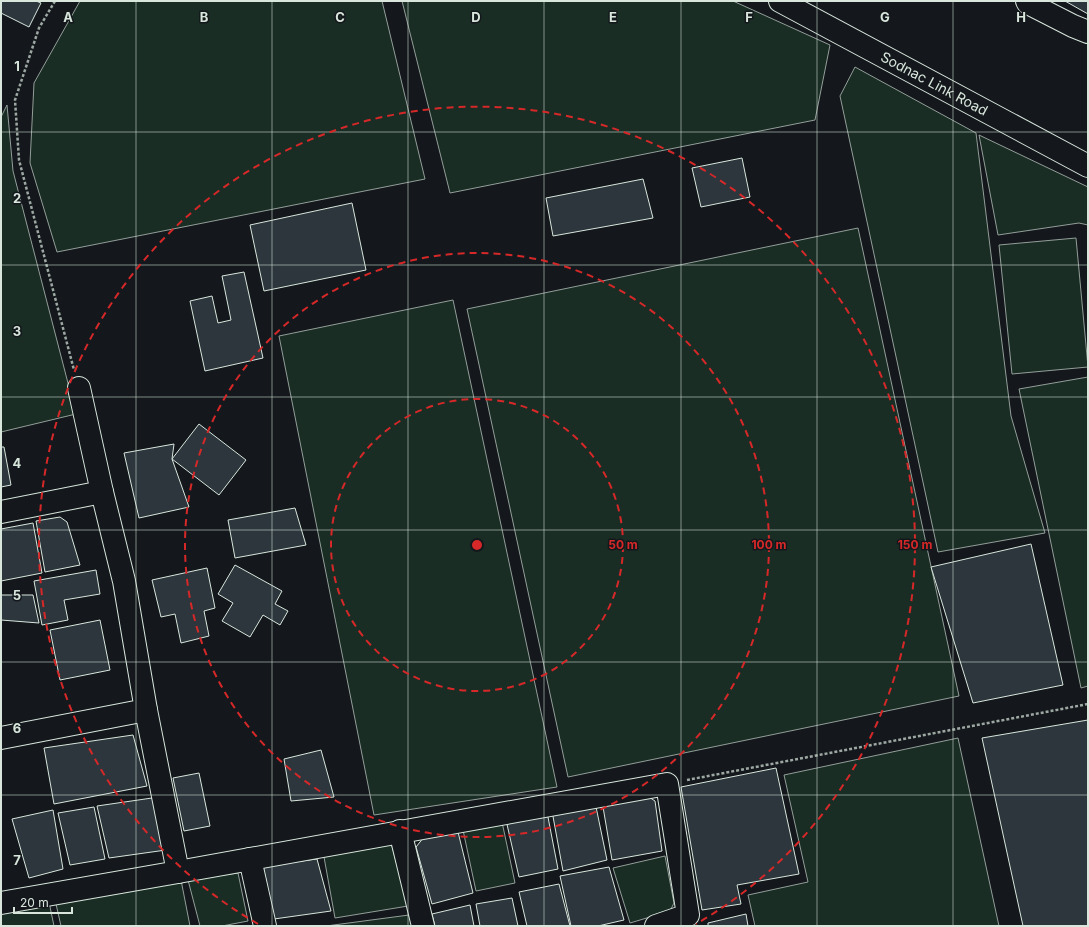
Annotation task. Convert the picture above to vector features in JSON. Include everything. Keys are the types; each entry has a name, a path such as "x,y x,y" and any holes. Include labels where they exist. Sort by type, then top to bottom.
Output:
{"street":[{"name":"Sodnac Link Road","path":"780,1 1088,166"},
{"path":"1027,1 1028,3 1088,32"},
{"path":"79,388 102,492 124,581 146,710 178,872"},
{"path":"1,512 102,492"},
{"path":"2,731 146,710"},
{"path":"1,903 666,784 688,915 656,926"},
{"path":"400,831 422,926"},
{"path":"250,859 265,926"}],"path":[{"path":"55,1 39,28 16,100 18,152 79,388"},
{"path":"666,784 1088,704"}],"green space":[{"path":"80,1 382,1 425,179 57,252 30,163 34,83"},
{"path":"402,1 733,1 830,45 815,120 450,193"},
{"path":"855,67 976,133 1011,416 1045,533 938,552 840,96"},
{"path":"7,105 13,171 76,414 1,432 1,117"},
{"path":"979,135 1088,187 1088,225 1079,223 998,235"},
{"path":"858,228 959,696 568,777 467,309"},
{"path":"1076,238 1088,367 1012,374 999,245"},
{"path":"453,300 557,787 374,815 279,336"},
{"path":"1088,377 1088,686 1081,688 1019,389"},
{"path":"958,738 999,926 755,926 748,895 808,882 784,775"},
{"path":"502,822 515,883 476,891 463,830"},
{"path":"391,843 408,906 335,918 324,857"},
{"path":"665,856 674,903 670,911 630,923 613,868"},
{"path":"238,873 248,921 222,926 200,926 188,880"},
{"path":"181,880 190,926 61,926 56,904"},
{"path":"49,902 54,926 1,926 1,912"},
{"path":"409,915 412,926 326,926"}],"building":[{"path":"1,1 36,1 41,3 29,27 1,13"},
{"path":"1065,1 1088,1 1088,14"},
{"path":"742,158 750,197 701,207 692,168"},
{"path":"643,179 653,218 553,236 546,198"},
{"path":"352,203 366,270 264,291 250,225"},
{"path":"244,272 263,358 205,371 190,301 212,296 218,323 231,320 222,276"},
{"path":"199,424 246,460 219,495 172,459"},
{"path":"174,444 172,459 189,507 139,518 124,453"},
{"path":"1,447 4,447 11,485 1,487"},
{"path":"295,508 306,545 235,558 228,520"},
{"path":"60,517 67,522 80,565 45,572 36,521"},
{"path":"33,523 42,573 1,581 1,529"},
{"path":"1031,544 1063,685 973,703 931,567"},
{"path":"235,565 282,591 275,604 288,611 280,625 263,615 250,637 222,621 233,603 218,594"},
{"path":"207,568 215,608 204,611 209,636 181,643 175,614 161,617 152,580"},
{"path":"96,570 100,594 64,600 68,620 42,625 34,581"},
{"path":"1,595 33,595 39,623 1,620"},
{"path":"100,620 110,670 60,680 50,630"},
{"path":"1088,720 1088,926 1023,926 982,738"},
{"path":"133,735 147,786 54,804 44,748"},
{"path":"321,750 334,797 291,801 284,759"},
{"path":"776,768 799,874 737,885 741,904 702,910 681,787"},
{"path":"199,773 210,826 184,831 173,778"},
{"path":"646,795 655,801 662,851 612,860 602,801"},
{"path":"152,798 166,850 109,858 97,806"},
{"path":"595,802 607,860 563,871 552,811"},
{"path":"94,807 105,859 70,865 58,813"},
{"path":"53,810 63,869 29,878 12,819"},
{"path":"547,812 558,869 519,877 506,820"},
{"path":"458,832 473,893 432,904 416,847 424,837"},
{"path":"317,859 331,911 274,919 263,866"},
{"path":"609,867 624,920 598,926 571,926 560,876"},
{"path":"559,884 570,926 527,926 519,892"},
{"path":"512,898 518,926 480,926 476,904"},
{"path":"470,905 474,926 435,926 432,914"},
{"path":"746,914 748,926 708,926 708,923"}]}
